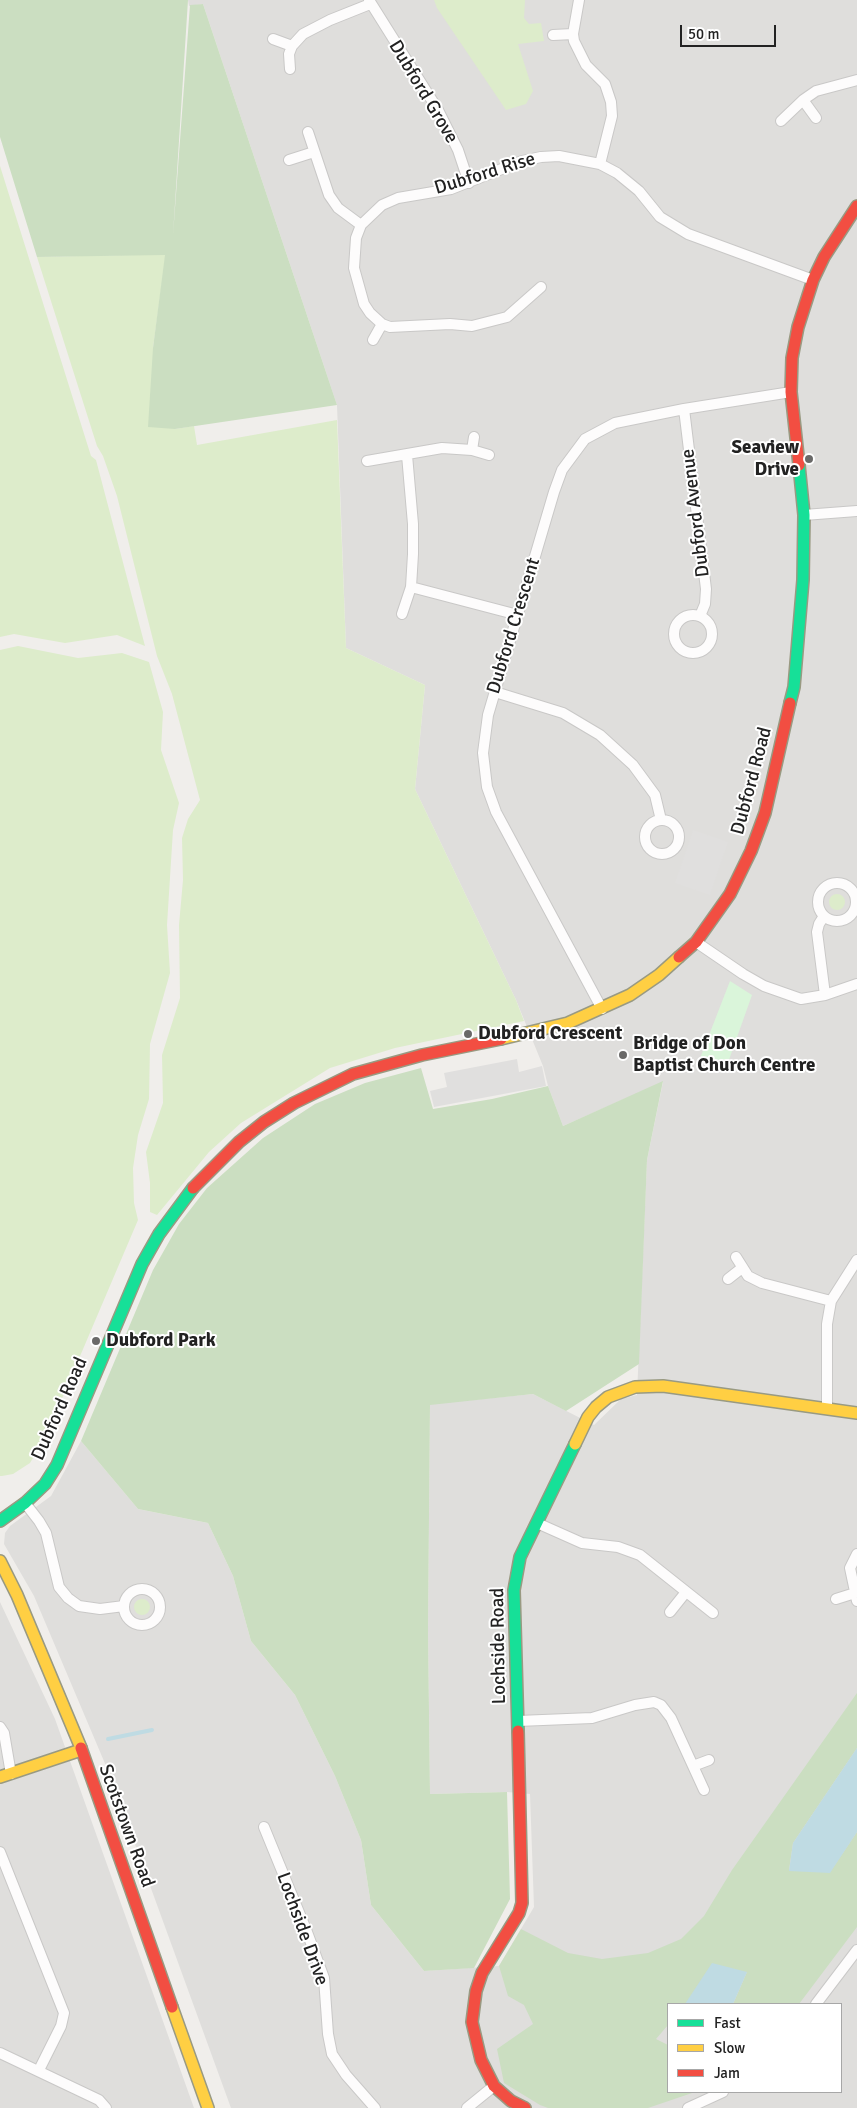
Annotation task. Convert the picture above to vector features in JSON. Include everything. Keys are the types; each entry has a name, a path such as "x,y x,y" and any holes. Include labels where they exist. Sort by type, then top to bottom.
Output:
{"street":[{"path":"579,0 573,34 574,41 586,64 605,84 611,102 612,116 600,164"},
{"name":"Dubford Grove","path":"292,46 303,34 369,2 438,110 458,150 468,183"},
{"path":"553,35 573,34"},
{"path":"273,38 292,46 290,69"},
{"path":"781,121 803,100 816,91 857,80"},
{"path":"803,100 816,118"},
{"path":"308,132 329,195 338,208 361,225 356,238 354,268 364,304 370,313 382,324 390,327 409,328 450,324 472,326 507,317 541,287"},
{"path":"289,160 314,152"},
{"name":"Dubford Rise","path":"361,225 382,205 398,198 451,189 522,161 540,157 559,156 600,164 618,173 639,191 660,217 688,234 813,280"},
{"name":"Dubford Road","path":"0,1521 45,1484 57,1465 142,1264 159,1234 197,1183 239,1142 264,1122 294,1103 353,1074 422,1055 530,1033 568,1023 630,995 652,980 696,942 730,894 751,851 767,805 794,686 803,580 804,515 791,392 792,358 813,280 824,257 857,206"},
{"path":"373,340 382,324"},
{"name":"Dubford Crescent","path":"602,1009 496,812 487,787 482,753 488,714 557,485 562,470 585,439 614,422 684,408 791,392"},
{"name":"Dubford Avenue","path":"684,408 706,589 706,604 700,616"},
{"path":"472,450 474,436"},
{"path":"367,461 442,448 472,450 489,455"},
{"path":"402,614 412,587 413,524 407,455"},
{"path":"804,515 857,511"},
{"path":"412,587 518,615"},
{"path":"495,692 563,713 600,734 634,765 655,795 661,820"},
{"path":"824,916 817,932 826,995"},
{"path":"696,942 764,986 801,998 826,995 857,984"},
{"path":"736,1257 748,1276 762,1283 831,1301"},
{"path":"827,1408 827,1324 831,1301 857,1261"},
{"path":"728,1279 742,1268"},
{"name":"Lochside Road","path":"525,2108 510,2101 494,2086 481,2060 472,2022 473,2005 482,1973 519,1913 522,1903 514,1590 520,1557 588,1417 608,1397 622,1391 663,1386 857,1413"},
{"path":"25,1502 40,1521 46,1533 59,1587 68,1598 79,1606 100,1609 124,1606"},
{"path":"537,1523 582,1542 628,1550 640,1555 713,1613"},
{"path":"836,1599 856,1597 850,1568 857,1554"},
{"name":"Scotstown Road","path":"0,1561 17,1595 72,1724 208,2108"},
{"path":"670,1612 686,1592"},
{"path":"518,1721 592,1718 635,1705 654,1702 660,1705 671,1718 704,1790"},
{"path":"0,1727 4,1733 6,1776 81,1750"},
{"path":"693,1766 709,1760"},
{"name":"Lochside Drive","path":"264,1827 308,1932 324,1978 328,2034 332,2054 346,2075 375,2108"},
{"path":"0,1852 64,2013 61,2026 39,2070"},
{"path":"817,2003 857,1950"},
{"path":"0,2053 99,2100 106,2108"},
{"path":"467,2108 494,2086"},
{"path":"688,2108 721,2093"}],"shaded area":[{"path":"188,0 857,0 857,2108 231,2108 109,1773 34,1596 4,1544 5,1533 10,1526 51,1496 81,1441 138,1509 208,1523 233,1576 251,1641 295,1695 335,1776 361,1840 371,1905 424,1971 499,1966 534,1907 530,1794 507,1792 430,1794 428,1629 430,1404 533,1394 594,1425 621,1399 637,1395 647,1160 663,1082 563,1126 548,1086 543,1066 516,1000 415,789 425,685 346,648 337,405 203,4 189,6"},
{"path":"693,830 728,842 710,895 675,883"},
{"path":"517,1059 519,1072 542,1066 546,1086 434,1107 430,1091 447,1087 444,1073"},
{"path":"0,1602 55,1719 194,2108 0,2108"}],"green space":[{"path":"0,0 188,0 173,235 190,5 203,4 337,405 175,429 148,427 153,348 165,255 37,257 0,137"},
{"path":"434,0 525,0 524,18 529,24 541,23 544,41 518,44 533,91 526,104 506,110 437,8"},
{"path":"0,166 91,456 96,460 145,646 117,635 65,643 14,634 0,637"},
{"path":"166,254 153,348 175,429 194,426 197,445 337,420 346,648 425,685 415,789 516,1000 524,1021 395,1048 330,1068 241,1123 209,1152 157,1215 150,1212 150,1183 146,1152 163,1103 162,1055 180,998 179,925 183,880 182,838 188,819 200,800 172,694 157,656 117,496 103,456 97,446 37,257"},
{"path":"18,646 78,658 122,653 149,662 163,712 161,750 179,803 173,830 167,925 170,973 150,1044 149,1099 138,1135 133,1168 134,1203 138,1220 46,1436 30,1463 13,1474 0,1476 0,650"},
{"path":"837,894 843,896 845,902 843,908 837,910 831,908 829,902 831,896"},
{"path":"730,981 752,995 725,1071 699,1061"},
{"path":"421,1068 433,1109 492,1099 548,1086 563,1126 663,1081 647,1160 639,1364 566,1411 533,1394 430,1405 428,1629 430,1794 507,1792 510,1899 474,1968 424,1971 371,1905 361,1840 335,1776 295,1695 251,1641 233,1576 208,1523 138,1509 81,1441 153,1270 179,1224 207,1188 263,1138 315,1104 365,1083"},
{"path":"142,1599 148,1601 150,1607 148,1613 142,1615 136,1613 134,1607 136,1601"},
{"path":"857,1693 857,1748 793,1843 789,1870 830,1872 857,1832 857,1927 800,2003 733,2003 747,1972 693,1996 686,2003 667,2003 667,2026 656,2039 667,2044 667,2093 692,2093 648,2108 548,2108 504,2083 497,2049 533,2024 524,2005 508,1996 499,1966 521,1929 568,1953 602,1959 648,1953 681,1939 704,1916 732,1870"}],"water":[{"path":"857,1748 857,1832 830,1873 789,1871 793,1843"},
{"path":"712,1963 747,1972 733,2003 686,2003"}],"waterway":[{"path":"108,1739 152,1730"}],"traffic: fast":[{"path":"790,703 794,687 803,580 804,515 799,465"},
{"path":"0,1521 25,1503 45,1484 57,1465 142,1264 159,1234 193,1188"},
{"path":"518,1731 514,1590 520,1557 575,1444"}],"traffic: slow":[{"path":"501,1039 568,1023 630,995 659,975 679,957"},
{"path":"575,1444 588,1417 596,1407 608,1397 635,1387 663,1386 857,1413"},
{"path":"0,1561 17,1595 81,1748"},
{"path":"0,1777 81,1750"},
{"path":"172,2007 208,2108"}],"traffic: jam":[{"path":"799,465 791,392 792,358 798,327 813,280 824,257 857,206"},
{"path":"679,957 696,942 730,894 751,851 765,813 790,703"},
{"path":"193,1188 239,1142 264,1122 294,1103 353,1074 422,1055 501,1039"},
{"path":"518,1731 522,1903 519,1913 482,1973 476,1991 472,2022 481,2060 494,2086 511,2101 525,2108"},
{"path":"81,1748 172,2007"}],"place":[{"name":"Seaview Drive","path":"809,459"},
{"name":"Dubford Crescent","path":"468,1034"},
{"name":"Bridge of Don Baptist Church Centre","path":"623,1055"},
{"name":"Dubford Park","path":"96,1341"}]}
